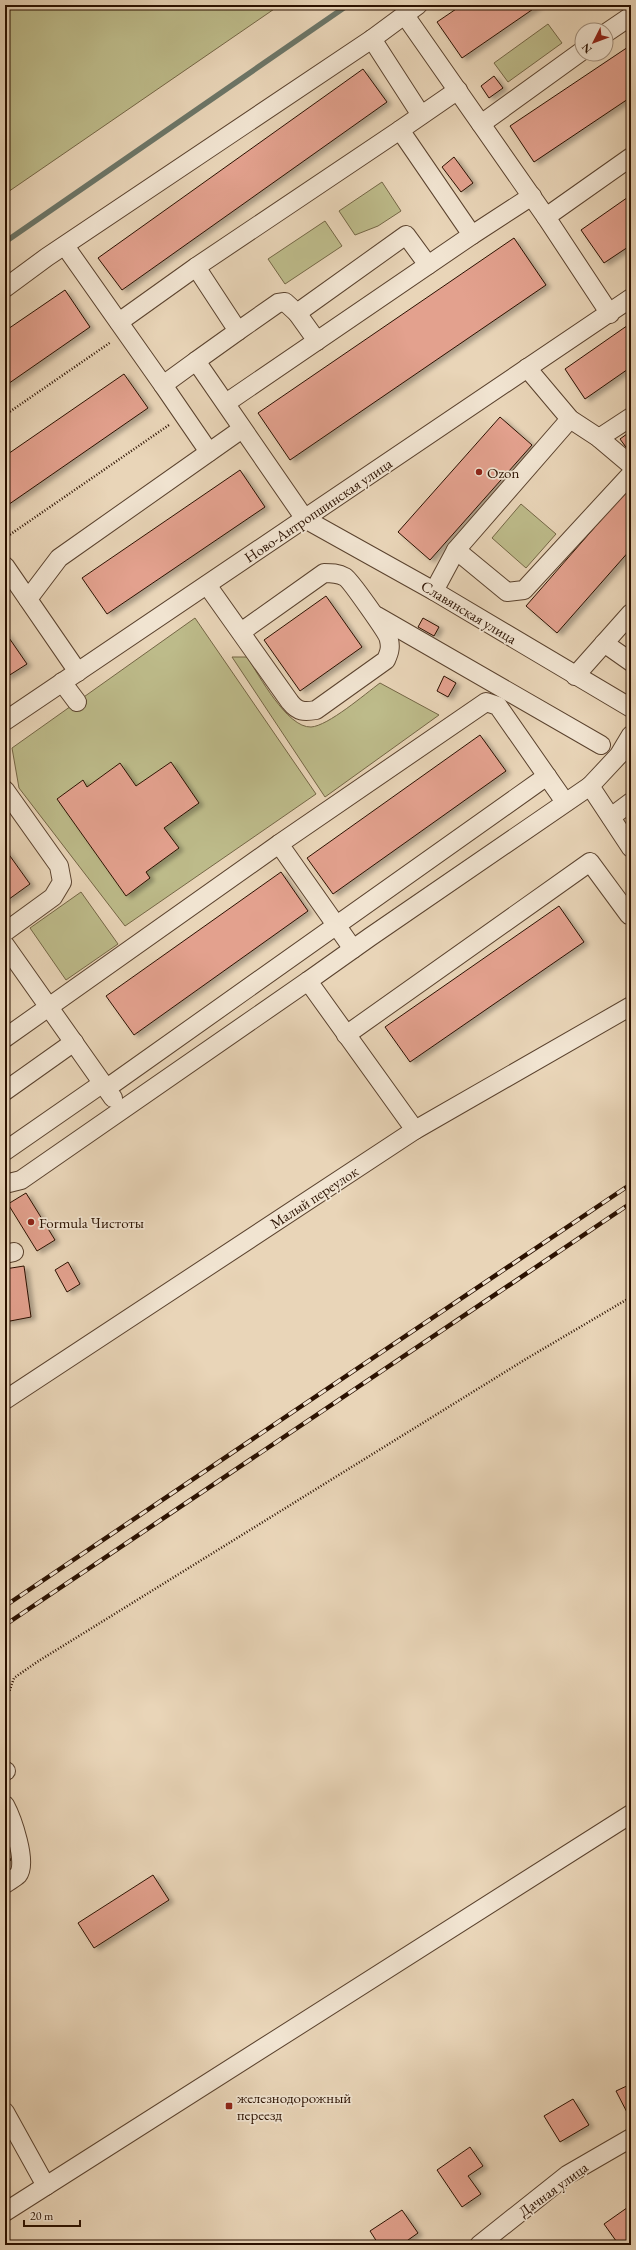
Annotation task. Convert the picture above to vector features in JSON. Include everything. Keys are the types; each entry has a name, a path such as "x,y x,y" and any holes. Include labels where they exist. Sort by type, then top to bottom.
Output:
{"street":[{"path":"5,288 372,39 411,10 458,90 546,216 610,314"},
{"path":"614,25 626,14"},
{"path":"372,39 421,115"},
{"path":"481,124 574,57"},
{"path":"122,327 196,267 458,90"},
{"path":"400,130 472,235"},
{"path":"546,216 631,157"},
{"path":"226,403 472,235 532,196"},
{"path":"297,313 406,235 428,265"},
{"path":"65,246 209,452"},
{"path":"196,267 238,331"},
{"name":"Ново-Антропшинская улица","path":"5,721 527,368 610,314 631,298"},
{"path":"163,385 278,303 285,302 297,313 317,341"},
{"path":"196,361 305,519"},
{"path":"527,368 570,419 599,438 631,465"},
{"path":"599,438 631,417"},
{"path":"434,591 456,550 570,419"},
{"path":"28,599 59,558 242,429"},
{"path":"456,550 507,592 524,590 631,474"},
{"name":"Славянская улица","path":"305,519 434,591 631,708"},
{"path":"5,566 78,672"},
{"path":"207,585 296,709 304,712 316,710 386,660 390,650 389,638 373,614 346,577 335,573 324,573 241,632"},
{"path":"575,676 631,613"},
{"path":"373,614 601,745"},
{"path":"604,643 631,662"},
{"path":"62,682 77,702"},
{"path":"5,1038 279,844 486,702 495,685"},
{"path":"486,702 498,706 565,802"},
{"path":"5,1184 21,1180 590,786 619,755 631,735"},
{"path":"5,1151 105,1086 337,926 547,776"},
{"path":"590,786 631,848"},
{"path":"5,790 59,866 62,882 53,897 5,932"},
{"path":"611,817 631,802"},
{"path":"279,844 353,949"},
{"path":"346,1035 590,862 629,915"},
{"path":"5,945 122,1110"},
{"path":"308,981 415,1130"},
{"name":"Малый переулок","path":"5,1400 415,1130 631,1006"},
{"path":"5,1091 74,1042"},
{"path":"5,1805 10,1815 22,1865 18,1874 5,1884"},
{"path":"5,2212 631,1814"},
{"path":"5,2112 46,2186"},
{"name":"Дачная улица","path":"479,2245 567,2175 631,2138"}],"path":[{"path":"5,416 122,327"},
{"path":"5,538 184,415"},
{"path":"5,1771 6,1701 14,1678 37,1662 526,1359 631,1297"}],"shaded area":[{"path":"5,5 280,5 5,194"},
{"path":"548,24 562,43 508,82 494,63"},
{"path":"382,182 401,211 378,226 355,235 339,211"},
{"path":"325,221 342,246 285,284 268,259"},
{"path":"521,504 556,534 526,568 492,538"},
{"path":"195,618 316,794 125,926 19,788 12,748"},
{"path":"232,657 247,657 274,699 283,710 302,725 311,727 327,721 346,709 380,683 439,715 325,797"},
{"path":"81,892 118,944 66,980 30,928"}],"building":[{"path":"462,5 539,5 462,58 437,22"},
{"path":"631,45 631,97 534,162 510,126 606,62 614,62 614,56"},
{"path":"363,69 387,102 122,290 98,258"},
{"path":"494,76 503,88 489,98 481,86"},
{"path":"454,157 473,183 461,192 442,167"},
{"path":"631,195 631,245 604,263 581,230"},
{"path":"514,238 546,285 290,460 258,413"},
{"path":"65,290 90,327 5,386 5,331"},
{"path":"631,323 631,367 585,399 565,369"},
{"path":"124,374 148,408 5,507 5,456"},
{"path":"500,417 532,445 430,560 398,532"},
{"path":"631,431 631,454 620,439"},
{"path":"240,470 265,507 107,614 82,578"},
{"path":"629,488 631,490 631,549 557,633 526,606"},
{"path":"326,596 362,647 300,691 264,640"},
{"path":"423,618 439,627 434,636 418,627"},
{"path":"5,632 27,664 5,678"},
{"path":"444,676 456,683 448,697 437,691"},
{"path":"480,735 506,771 333,894 307,858"},
{"path":"171,762 199,803 164,828 179,848 146,872 150,878 126,896 57,799 83,780 87,787 120,763 136,786"},
{"path":"5,849 30,884 5,902"},
{"path":"281,872 308,911 134,1035 106,996"},
{"path":"559,906 584,942 410,1062 385,1027"},
{"name":"Formula Чистоты","path":"26,1193 55,1240 37,1251 8,1204"},
{"path":"68,1262 80,1284 67,1292 55,1270"},
{"path":"24,1266 31,1317 5,1322 5,1269"},
{"path":"5,1850 11,1860 5,1864"},
{"path":"153,1875 169,1900 94,1948 78,1923"},
{"path":"631,2084 631,2120 616,2091"},
{"path":"573,2099 589,2125 560,2142 544,2116"},
{"path":"470,2147 483,2166 468,2176 481,2194 462,2207 437,2170"},
{"path":"631,2205 631,2245 619,2245 604,2224"},
{"path":"402,2210 418,2233 401,2245 379,2245 370,2231"}],"waterway":[{"path":"5,242 348,5"}],"railway":[{"path":"5,1606 631,1184"},
{"path":"5,1625 631,1203"}],"place":[{"name":"Ozon","path":"479,472"},
{"name":"Formula Чистоты","path":"31,1222"},
{"name":"железнодорожный переезд","path":"229,2106"}]}
